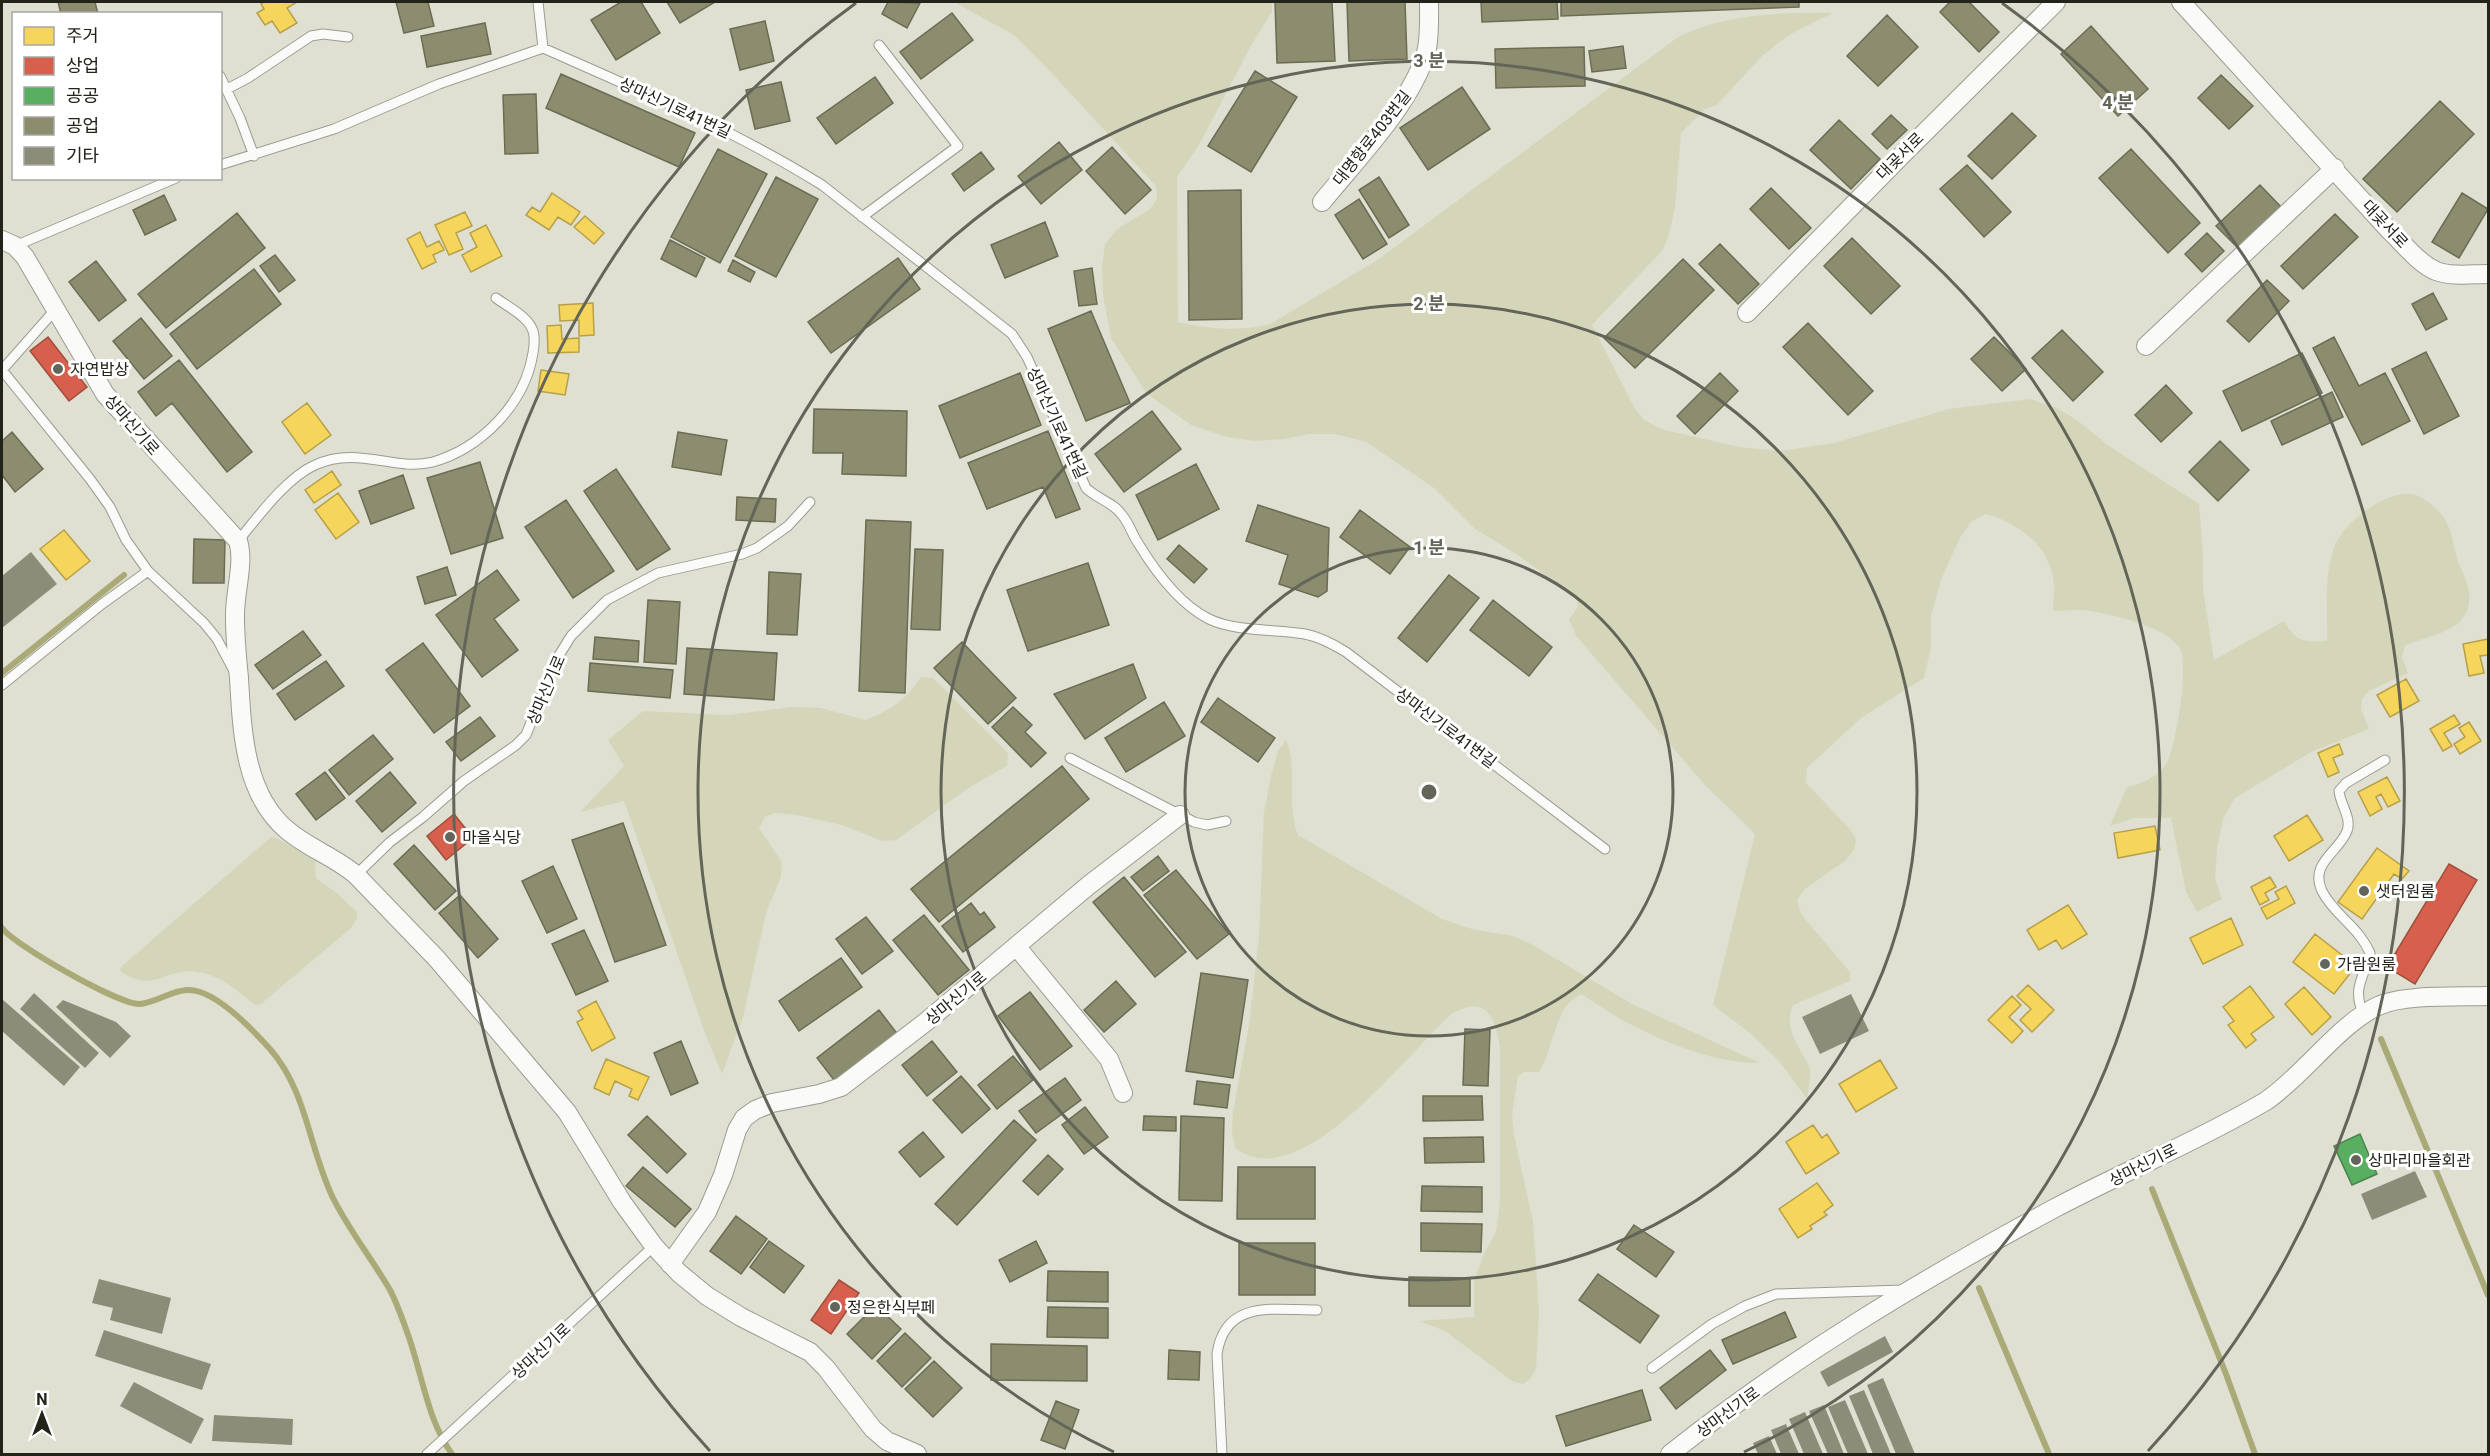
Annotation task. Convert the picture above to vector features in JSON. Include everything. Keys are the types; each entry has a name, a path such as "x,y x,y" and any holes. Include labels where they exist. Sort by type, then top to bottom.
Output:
{"street":[{"name":"대명항로403번길","path":"1322,201 1378,134 1412,85 1426,52 1429,2"},
{"name":"대곶서로","path":"1747,313 1900,156 2056,2"},
{"name":"대곶서로","path":"2181,2 2335,168 2389,230 2422,262 2436,270 2451,274 2488,274"},
{"path":"2146,346 2335,168"},
{"name":"상마신기로","path":"8,243 25,257 105,394 238,542"},
{"path":"238,542 242,559 238,575 235,619 242,722 253,778 273,817 288,831 344,864 437,959 567,1112 622,1202 670,1264 707,1296 741,1317 810,1352 833,1376 873,1429 887,1441 917,1455"},
{"name":"상마신기로","path":"670,1264 707,1212 723,1175 737,1130 744,1118 755,1110 772,1103 819,1094 841,1087 927,1022 1089,885 1180,815"},
{"path":"1016,946 1109,1059 1123,1093"},
{"name":"상마신기로","path":"1670,1455 1814,1350 1906,1290 2057,1207 2265,1101 2283,1089 2363,1014 2380,1005 2403,1000 2488,996"}],"lane":[{"path":"222,164 334,129 440,84 543,48 537,2"},
{"path":"227,89 249,78 311,36 323,34 348,38"},
{"path":"862,217 958,146 879,45"},
{"name":"상마신기로41번길","path":"543,48 710,123 788,164 822,185 996,322 1019,343 1086,488 1122,514 1156,572 1196,610 1211,620 1231,625 1305,634 1324,640 1346,652 1605,849"},
{"path":"222,80 254,156"},
{"path":"8,243 171,180"},
{"path":"238,542 282,491 314,465 349,456 429,463 445,458 481,438 501,418 522,391 534,346 533,331 527,320 496,298"},
{"path":"55,310 2,370 90,479 110,507 126,540 148,571 204,623 217,639 239,681"},
{"name":"상마신기로","path":"356,875 390,842 423,818 464,781 516,745 526,735 555,662 571,636 607,600 658,573 742,554 757,548 788,526 810,502"},
{"path":"2,685 102,604 148,571"},
{"path":"1070,758 1180,815 1207,825 1226,820"},
{"path":"2363,1014 2357,999 2359,982 2370,953 2356,929 2331,905 2321,889 2320,873 2323,861 2347,830 2348,818 2340,802 2340,791 2346,783 2385,760"},
{"name":"상마신기로","path":"430,1452 654,1246"},
{"name":"상마신기로","path":"1652,1368 1712,1324 1745,1306 1776,1294 1906,1290"},
{"path":"1222,1455 1217,1354 1219,1339 1226,1326 1241,1314 1259,1310 1317,1310"}],"green space":[{"path":"954,2 1272,2 1272,12 1252,44 1199,145 1177,177 1178,322 1224,329 1270,324 1376,261 1678,37 1714,23 1734,19 1774,14 1833,13 1789,35 1762,56 1717,105 1705,109 1681,133 1675,208 1669,235 1662,251 1592,325 1634,407 1643,419 1661,429 1739,447 1780,451 1834,443 1949,409 2030,399 2057,408 2077,420 2109,446 2199,504 2203,589 2214,660 2284,621 2293,634 2302,640 2327,641 2327,581 2335,545 2347,527 2367,509 2390,497 2402,494 2416,495 2425,500 2444,518 2452,536 2469,592 2467,612 2452,628 2405,645 2402,657 2408,673 2369,691 2362,699 2361,709 2369,729 2311,752 2235,798 2223,819 2217,850 2215,879 2222,899 2197,912 2186,892 2171,818 2135,818 2110,826 2127,787 2156,775 2168,760 2178,721 2182,685 2182,655 2179,647 2151,627 2125,619 2085,610 2053,611 2053,579 2045,556 2038,546 2019,529 1986,514 1971,522 1961,536 1942,577 1931,615 1931,647 1924,678 1861,718 1807,768 1806,783 1850,829 1856,839 1854,850 1845,861 1805,889 1797,900 1801,914 1850,972 1850,981 1793,1005 1790,1014 1791,1030 1810,1070 1807,1099 1779,1061 1750,1033 1713,1005 1755,834 1705,785 1577,637 1569,620 1578,607 1576,598 1518,555 1475,529 1434,488 1366,442 1335,434 1309,434 1285,439 1255,441 1227,437 1191,425 1147,394 1111,338 1103,295 1102,267 1105,244 1117,229 1149,210 1157,199 1156,186 1014,35"},
{"path":"921,677 933,678 1008,753 1007,766 970,787 896,840 882,841 842,825 797,815 775,813 765,817 759,828 782,862 781,877 766,913 743,1017 722,1074 705,1033 624,801 580,812 624,766 608,740 643,711 728,715 791,707 821,708 866,720 898,703"},
{"path":"1286,740 1292,762 1292,810 1298,835 1442,919 1472,929 1513,936 1533,945 1632,1004 1760,1063 1725,1060 1673,1044 1624,1021 1581,994 1565,1008 1539,1072 1524,1072 1518,1076 1512,1115 1514,1135 1533,1221 1539,1312 1536,1369 1530,1379 1523,1384 1512,1381 1445,1331 1419,1321 1474,1317 1474,1281 1484,1254 1496,1232 1500,1203 1500,1049 1492,1019 1482,1008 1474,1006 1453,1013 1352,1114 1321,1137 1291,1154 1262,1158 1235,1148 1232,1132 1233,1112 1249,1024 1259,937 1264,812 1278,751"},
{"path":"271,837 277,838 315,860 316,878 357,912 357,918 351,928 261,1004 255,1005 214,976 198,972 186,971 143,981 121,972 123,965"}],"building: 주거":[{"path":"264,2 297,2 287,8 297,23 280,33 272,21 265,25 257,13 264,9 261,4"},
{"path":"552,193 580,212 571,225 558,217 549,230 526,215 532,207 540,212"},
{"path":"465,212 472,226 456,233 463,249 449,255 435,225"},
{"path":"585,216 604,233 594,244 574,227"},
{"path":"486,225 502,256 471,272 462,255 477,247 470,233"},
{"path":"420,232 427,247 439,241 444,250 433,255 436,262 422,269 407,239"},
{"path":"593,303 594,335 579,336 579,320 560,321 559,305"},
{"path":"561,325 562,339 579,338 579,352 548,353 547,326"},
{"path":"541,370 569,374 565,395 538,391"},
{"path":"307,403 331,435 305,454 282,422"},
{"path":"332,471 341,485 314,503 305,490"},
{"path":"338,493 359,522 336,539 315,510"},
{"path":"64,530 90,561 66,580 40,549"},
{"path":"2488,639 2488,655 2480,656 2484,673 2469,676 2463,644"},
{"path":"2406,679 2419,701 2390,717 2377,695"},
{"path":"2454,715 2460,724 2444,733 2452,746 2443,751 2430,729"},
{"path":"2469,722 2481,741 2460,754 2454,744 2465,737 2459,728"},
{"path":"2339,744 2343,754 2333,758 2339,772 2328,777 2318,753"},
{"path":"2387,777 2400,801 2388,807 2381,794 2376,797 2382,809 2370,816 2358,792"},
{"path":"2307,815 2323,840 2289,861 2274,836"},
{"path":"2155,826 2160,850 2118,858 2114,833"},
{"name":"샛터원룸","path":"2377,848 2409,871 2402,879 2394,874 2362,919 2338,902"},
{"path":"2270,877 2276,887 2265,893 2269,900 2260,905 2251,887"},
{"path":"2286,886 2295,903 2267,919 2261,908 2279,899 2275,892"},
{"path":"2068,905 2087,934 2062,949 2056,940 2039,950 2027,930"},
{"path":"2231,918 2243,945 2203,964 2190,938"},
{"name":"가람원룸","path":"2315,934 2356,966 2334,994 2293,962"},
{"path":"2028,985 2054,1010 2032,1032 2020,1020 2031,1009 2017,996"},
{"path":"2250,986 2274,1017 2251,1034 2256,1040 2246,1048 2228,1025 2234,1021 2223,1007"},
{"path":"2304,987 2331,1017 2312,1035 2285,1004"},
{"path":"2012,996 2021,1005 2009,1017 2023,1031 2012,1043 1988,1020"},
{"path":"596,1001 615,1038 592,1051 577,1022 583,1019 578,1011"},
{"path":"606,1059 649,1077 638,1100 629,1096 632,1089 615,1081 609,1095 594,1088"},
{"path":"1880,1060 1897,1088 1856,1112 1839,1084"},
{"path":"1813,1125 1822,1138 1827,1134 1839,1153 1806,1174 1786,1142"},
{"path":"1817,1183 1833,1205 1824,1212 1827,1215 1810,1226 1812,1229 1798,1238 1779,1209"}],"building: 상업":[{"name":"자연밥상","path":"48,337 87,387 69,401 30,351"},
{"name":"마을식당","path":"454,814 473,838 446,860 427,836"},
{"path":"2449,864 2477,880 2415,984 2387,967"},
{"name":"정은한식부페","path":"839,1280 859,1293 831,1334 811,1320"}],"building: 공공":[{"name":"상마리마을회관","path":"2360,1134 2377,1174 2352,1185 2334,1146"}],"building: 공업":[{"path":"58,2 95,2 98,12 60,12"},
{"path":"396,2 428,2 434,26 404,33"},
{"path":"621,2 641,2 660,33 616,60 591,20"},
{"path":"667,2 715,2 680,23"},
{"path":"888,2 920,3 907,28 882,14"},
{"path":"1275,2 1332,2 1335,61 1277,63"},
{"path":"1347,2 1405,2 1407,59 1349,61"},
{"path":"1481,2 1557,2 1558,19 1482,22"},
{"path":"1561,2 1799,2 1799,7 1561,16"},
{"path":"1950,2 1969,2 1999,32 1979,52 1940,12"},
{"path":"952,13 973,40 921,79 900,52"},
{"path":"1887,15 1918,47 1878,86 1847,56"},
{"path":"765,21 774,61 740,70 730,29"},
{"path":"485,23 491,54 427,67 421,36"},
{"path":"2091,26 2148,89 2118,116 2061,54"},
{"path":"1623,46 1626,68 1592,72 1589,51"},
{"path":"1584,47 1585,86 1496,88 1495,49"},
{"path":"1255,71 1297,97 1251,172 1208,146"},
{"path":"561,74 695,133 679,167 546,108"},
{"path":"2221,75 2253,106 2229,129 2198,98"},
{"path":"875,77 893,103 836,144 817,118"},
{"path":"781,82 790,121 755,129 746,90"},
{"path":"1462,87 1490,129 1428,170 1400,128"},
{"path":"536,94 538,153 505,154 503,95"},
{"path":"2440,101 2474,134 2397,212 2363,179"},
{"path":"2012,113 2036,136 1992,179 1968,156"},
{"path":"1891,115 1907,130 1887,149 1872,134"},
{"path":"1839,120 1880,159 1851,189 1810,150"},
{"path":"1059,142 1082,170 1041,204 1018,176"},
{"path":"1112,147 1151,190 1125,214 1086,171"},
{"path":"718,149 767,174 720,263 671,237"},
{"path":"2131,149 2200,223 2168,253 2099,178"},
{"path":"981,152 994,169 964,191 952,174"},
{"path":"1967,165 2011,212 1984,237 1940,189"},
{"path":"776,177 818,199 776,277 735,256"},
{"path":"1379,177 1409,225 1389,238 1359,190"},
{"path":"2260,185 2283,209 2240,250 2216,226"},
{"path":"1771,188 1811,228 1789,249 1750,209"},
{"path":"1241,190 1242,319 1189,320 1188,191"},
{"path":"2462,193 2488,209 2459,258 2432,242"},
{"path":"164,195 176,220 145,235 133,210"},
{"path":"1359,199 1387,244 1363,259 1335,215"},
{"path":"237,213 265,248 166,328 138,294"},
{"path":"2335,214 2358,237 2303,289 2281,266"},
{"path":"1045,222 1058,256 1005,278 991,245"},
{"path":"2207,233 2224,251 2202,272 2185,254"},
{"path":"1852,238 1900,286 1871,314 1824,266"},
{"path":"670,240 705,258 696,277 661,259"},
{"path":"1720,244 1759,284 1738,304 1699,264"},
{"path":"275,255 295,280 279,292 260,266"},
{"path":"898,258 920,289 831,353 808,322"},
{"path":"1683,259 1714,290 1635,368 1604,338"},
{"path":"733,260 755,272 750,282 728,271"},
{"path":"96,261 126,300 99,321 69,282"},
{"path":"1092,268 1097,304 1079,306 1074,271"},
{"path":"254,269 281,304 197,369 170,334"},
{"path":"2267,280 2289,301 2249,342 2227,321"},
{"path":"2433,293 2447,319 2426,330 2412,304"},
{"path":"1091,311 1130,403 1086,421 1048,329"},
{"path":"141,318 172,356 144,379 113,341"},
{"path":"1808,323 1873,391 1848,415 1783,347"},
{"path":"2062,330 2103,372 2073,401 2032,358"},
{"path":"1994,337 2026,369 2002,391 1971,359"},
{"path":"2334,337 2359,386 2385,373 2410,421 2362,445 2313,348"},
{"path":"2426,352 2459,416 2424,434 2392,369"},
{"path":"2302,353 2322,393 2242,431 2223,391"},
{"path":"179,360 252,452 227,472 172,403 156,416 138,392"},
{"path":"1020,373 1041,425 960,458 939,406"},
{"path":"1720,373 1738,391 1695,434 1677,416"},
{"path":"2166,385 2192,413 2161,442 2135,415"},
{"path":"2332,392 2343,417 2282,445 2271,421"},
{"path":"814,409 907,411 906,476 842,474 843,453 813,453"},
{"path":"1152,411 1181,449 1124,492 1095,454"},
{"path":"1048,431 1080,509 1056,518 1043,487 987,509 968,463"},
{"path":"12,432 43,469 15,492 2,475 2,441"},
{"path":"678,432 727,440 721,475 672,467"},
{"path":"2220,441 2249,470 2218,501 2189,472"},
{"path":"480,462 503,538 451,554 427,478"},
{"path":"1196,464 1219,509 1158,540 1136,495"},
{"path":"616,469 670,549 637,570 584,491"},
{"path":"403,475 414,508 371,524 359,491"},
{"path":"737,497 776,499 775,522 736,520"},
{"path":"566,500 614,571 573,598 525,527"},
{"path":"1258,505 1329,528 1327,591 1318,597 1279,584 1288,555 1246,541"},
{"path":"1360,510 1410,547 1390,574 1340,537"},
{"path":"866,520 911,522 905,693 859,691"},
{"path":"194,539 225,540 224,583 193,583"},
{"path":"1179,545 1207,569 1194,583 1167,559"},
{"path":"915,549 943,550 940,630 911,629"},
{"path":"1088,563 1109,625 1028,651 1007,590"},
{"path":"447,567 456,595 425,604 417,577"},
{"path":"497,570 519,600 494,619 518,650 482,677 436,615"},
{"path":"769,572 801,574 797,635 767,634"},
{"path":"1449,575 1479,598 1427,662 1398,638"},
{"path":"648,600 680,602 676,664 644,662"},
{"path":"1493,600 1552,647 1529,676 1470,630"},
{"path":"303,631 321,655 273,689 255,665"},
{"path":"595,637 639,641 638,662 593,659"},
{"path":"962,642 1016,698 988,724 934,668"},
{"path":"423,643 470,706 434,733 386,670"},
{"path":"687,648 777,653 774,700 684,694"},
{"path":"326,661 344,686 295,720 277,694"},
{"path":"590,663 673,670 670,698 588,691"},
{"path":"1133,664 1146,698 1085,739 1054,694"},
{"path":"1218,698 1275,738 1258,762 1201,722"},
{"path":"1164,702 1185,736 1126,772 1105,738"},
{"path":"1013,707 1032,725 1025,732 1046,753 1031,767 992,727"},
{"path":"480,717 495,736 461,761 446,742"},
{"path":"373,735 393,759 349,795 329,770"},
{"path":"1062,766 1089,799 939,922 911,889"},
{"path":"325,772 345,798 316,820 296,794"},
{"path":"390,772 416,803 382,832 356,801"},
{"path":"623,823 666,945 615,962 572,840"},
{"path":"414,845 456,891 435,910 394,864"},
{"path":"1158,856 1169,871 1143,891 1131,877"},
{"path":"553,866 577,919 547,933 522,881"},
{"path":"1176,870 1229,934 1197,959 1144,895"},
{"path":"1124,877 1186,952 1155,977 1093,902"},
{"path":"460,895 498,939 478,958 439,913"},
{"path":"971,903 980,915 984,912 995,927 963,952 942,926"},
{"path":"924,915 969,970 938,995 893,940"},
{"path":"866,917 893,951 862,974 836,939"},
{"path":"584,930 608,981 576,995 552,944"},
{"path":"841,958 862,987 799,1031 779,1001"},
{"path":"1201,973 1248,980 1233,1078 1186,1071"},
{"path":"1116,981 1136,1004 1104,1032 1084,1010"},
{"path":"1030,992 1072,1046 1040,1070 998,1016"},
{"path":"879,1010 899,1036 837,1084 817,1058"},
{"path":"1465,1029 1490,1030 1488,1086 1463,1085"},
{"path":"681,1041 698,1083 671,1095 654,1053"},
{"path":"932,1041 957,1072 927,1096 902,1065"},
{"path":"1013,1056 1033,1080 997,1109 978,1085"},
{"path":"961,1076 990,1109 962,1133 933,1100"},
{"path":"1065,1078 1081,1100 1036,1133 1019,1111"},
{"path":"1197,1081 1230,1085 1227,1108 1194,1104"},
{"path":"1423,1096 1482,1096 1483,1120 1423,1121"},
{"path":"1085,1107 1108,1137 1084,1154 1062,1125"},
{"path":"647,1116 686,1154 667,1173 628,1135"},
{"path":"1144,1116 1176,1117 1176,1131 1143,1130"},
{"path":"1181,1116 1224,1118 1222,1201 1179,1200"},
{"path":"1014,1120 1036,1140 957,1225 935,1204"},
{"path":"923,1132 944,1157 920,1177 899,1152"},
{"path":"1483,1137 1484,1162 1425,1163 1424,1138"},
{"path":"1048,1155 1063,1169 1038,1195 1023,1181"},
{"path":"643,1167 691,1209 675,1227 626,1186"},
{"path":"1238,1167 1315,1167 1315,1219 1237,1219"},
{"path":"1422,1186 1482,1187 1482,1212 1421,1211"},
{"path":"736,1216 767,1239 741,1274 710,1251"},
{"path":"1421,1223 1482,1224 1481,1252 1421,1251"},
{"path":"1634,1225 1674,1252 1656,1277 1617,1249"},
{"path":"769,1241 804,1266 784,1293 750,1267"},
{"path":"1036,1241 1047,1263 1010,1282 999,1260"},
{"path":"1239,1243 1315,1243 1315,1295 1239,1295"},
{"path":"1048,1271 1108,1272 1108,1302 1047,1301"},
{"path":"1598,1274 1659,1316 1640,1343 1579,1300"},
{"path":"1409,1277 1470,1278 1470,1306 1409,1306"},
{"path":"876,1305 901,1329 872,1359 847,1334"},
{"path":"1048,1307 1108,1308 1108,1338 1047,1337"},
{"path":"1785,1312 1796,1337 1733,1364 1722,1340"},
{"path":"905,1333 931,1358 902,1387 877,1361"},
{"path":"991,1344 1087,1346 1087,1381 991,1380"},
{"path":"1169,1350 1200,1352 1199,1380 1168,1379"},
{"path":"1710,1350 1726,1370 1676,1409 1660,1388"},
{"path":"934,1361 962,1388 933,1417 905,1389"},
{"path":"1642,1390 1651,1420 1566,1446 1556,1416"},
{"path":"1056,1401 1079,1410 1065,1449 1041,1440"}],"building: 기타":[{"path":"31,552 57,584 2,628 2,576"},
{"path":"34,993 99,1053 85,1068 20,1009"},
{"path":"1851,994 1869,1031 1820,1054 1802,1017"},
{"path":"2,999 80,1067 64,1086 2,1031"},
{"path":"63,1000 116,1022 131,1036 110,1058 56,1007"},
{"path":"2415,1171 2427,1197 2372,1220 2361,1194"},
{"path":"99,1279 171,1298 162,1334 110,1320 113,1308 92,1303"},
{"path":"104,1330 211,1364 202,1390 95,1356"},
{"path":"1885,1336 1893,1352 1828,1387 1820,1372"},
{"path":"1883,1378 1915,1454 1896,1454 1867,1385"},
{"path":"134,1382 204,1419 191,1444 120,1406"},
{"path":"1864,1390 1891,1454 1873,1454 1849,1396"},
{"path":"1845,1400 1868,1454 1848,1454 1828,1407"},
{"path":"1824,1405 1844,1454 1828,1454 1809,1411"},
{"path":"1805,1412 1823,1454 1804,1454 1789,1419"},
{"path":"214,1415 293,1419 292,1445 212,1441"},
{"path":"1786,1424 1799,1454 1781,1454 1771,1430"},
{"path":"1769,1436 1777,1454 1758,1454 1753,1443"}],"waterway":[{"path":"2,673 124,575"},
{"path":"2,928 45,960 110,995 128,1001 139,1004 151,1002 175,992 198,991 221,1003 254,1031 270,1049 292,1083 333,1198 395,1300 431,1411 452,1454"},
{"path":"2381,1039 2488,1295"},
{"path":"2152,1189 2226,1374 2255,1454"},
{"path":"1979,1288 2049,1454"}],"place":[{"name":"자연밥상","path":"58,369"},
{"name":"마을식당","path":"450,837"},
{"name":"샛터원룸","path":"2364,891"},
{"name":"가람원룸","path":"2325,964"},
{"name":"상마리마을회관","path":"2356,1160"},
{"name":"정은한식부페","path":"835,1307"}]}
